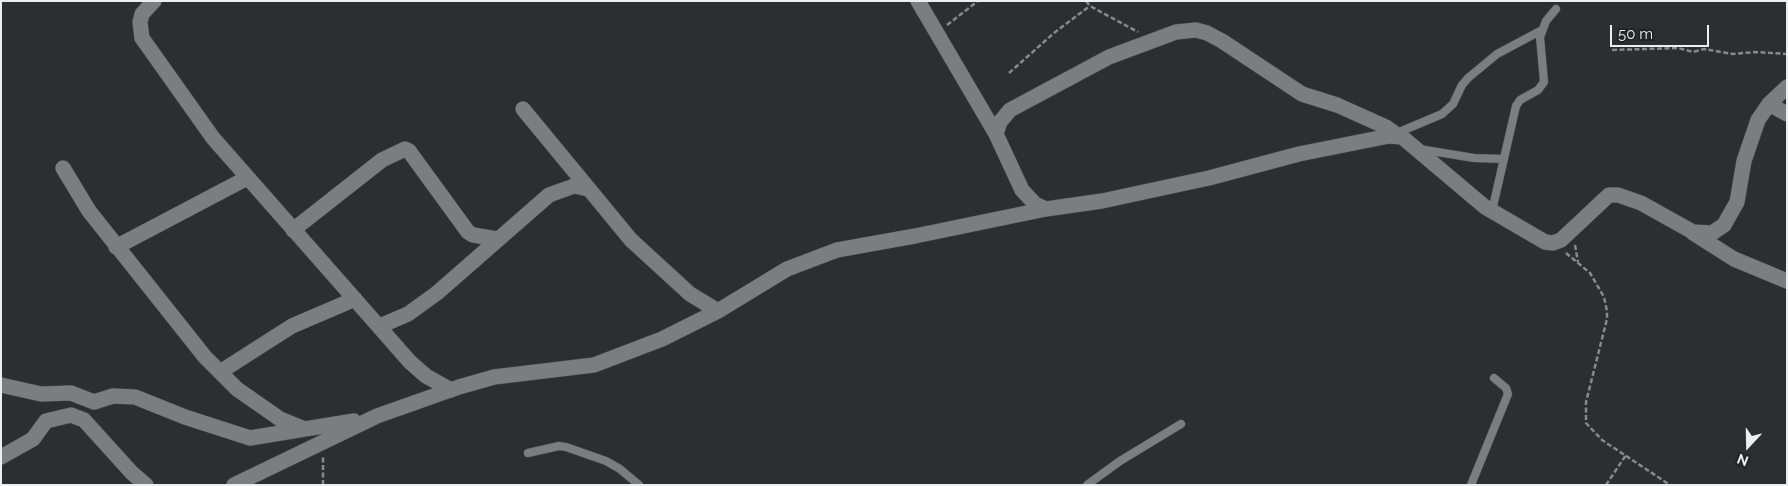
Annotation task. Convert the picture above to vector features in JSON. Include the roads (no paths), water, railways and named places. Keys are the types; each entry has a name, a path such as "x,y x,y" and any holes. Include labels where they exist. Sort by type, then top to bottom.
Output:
{"street":[{"path":"154,1 142,14 140,22 142,38 213,138 410,362 426,376 451,390"},
{"path":"918,1 935,34 996,134 1022,190 1035,204 1046,209"},
{"path":"987,120 1005,115 1109,57 1176,32 1196,30 1208,33 1222,41 1302,94 1337,105 1386,126 1418,149 1444,173 1492,211 1545,242 1553,243 1561,240 1572,232 1590,211 1609,195 1618,195 1641,203 1692,232 1725,254 1768,275 1787,281"},
{"path":"1692,232 1712,233 1724,225 1737,202 1750,139 1769,104 1787,87"},
{"path":"1769,104 1787,114"},
{"path":"524,109 569,161 588,189 631,240 659,268 690,294 718,311"},
{"path":"996,134 1005,115"},
{"path":"234,485 377,416 451,390 494,377 594,365 662,339 718,311 787,269 837,250 1046,209 1102,201 1209,178 1299,154 1399,135"},
{"path":"292,230 382,160 409,150 468,232 473,235 497,239"},
{"path":"63,168 88,211 183,331 220,372 237,389 271,413 303,428"},
{"path":"116,247 247,178"},
{"path":"380,326 408,314 437,293 464,272 497,239 549,195 574,186 588,189"},
{"path":"1724,225 1725,254"},
{"path":"220,372 292,326 355,299"},
{"path":"1,385 41,394 72,393 94,402 114,396 135,397 185,417 250,438 377,416"},
{"path":"1,457 24,446 51,418 72,415 84,420 132,473 146,485"}],"lane":[{"path":"1492,211 1516,106 1520,100 1538,90 1544,82 1540,37 1542,30 1556,9"},
{"path":"1399,135 1442,114 1453,104 1462,85 1468,78 1497,54 1542,30"},
{"path":"1418,149 1474,158 1504,160"},
{"path":"1472,485 1508,394 1506,388 1494,378"},
{"path":"1087,485 1120,461 1181,424"},
{"path":"528,453 560,446 566,447 606,461 620,469 639,485"}]}
